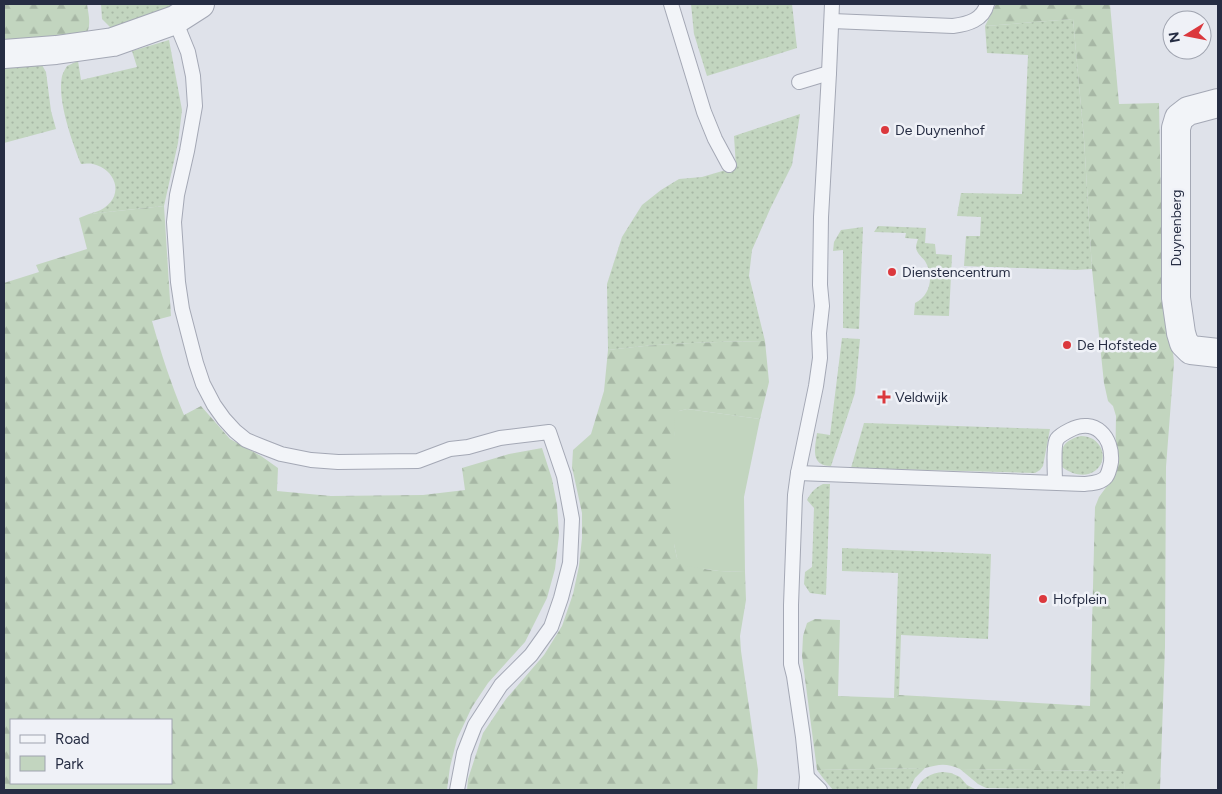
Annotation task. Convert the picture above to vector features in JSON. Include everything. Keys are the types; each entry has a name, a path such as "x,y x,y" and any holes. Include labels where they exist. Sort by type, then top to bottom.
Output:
{"street":[{"path":"4,54 56,50 113,42 175,20 200,4"},
{"name":"Duynenberg","path":"1218,103 1188,111 1179,118 1176,128 1176,298 1184,343 1191,350 1218,353"}],"lane":[{"path":"671,4 704,112 715,139 730,166"},
{"path":"820,790 807,784 804,737 791,664 791,605 795,495 820,358 819,333 822,306 820,285 821,217 830,73 832,4"},
{"path":"832,22 953,26 968,24 980,17 987,4"},
{"path":"175,20 188,52 193,76 195,106 177,195 174,222 178,282 188,334 203,384 214,405 235,431 246,440 281,454 311,460 338,462 418,461 450,449 468,447 500,438 548,432 564,476 572,519 570,562 564,589 551,627 530,655 501,685 475,725 464,753 456,790"},
{"path":"799,82 830,73"},
{"path":"798,473 1084,484 1094,483 1107,476 1111,464 1110,445 1102,432 1093,427 1084,426 1074,428 1057,439 1055,482"}],"green space":[{"path":"4,4 87,4 88,30 84,39 4,46"},
{"path":"101,4 176,4 153,16 112,29 102,19"},
{"path":"691,4 792,4 797,48 707,76 694,34"},
{"path":"996,4 1110,4 1119,104 1159,103 1162,252 1174,362 1166,467 1165,647 1160,790 1125,790 1123,771 960,769 943,765 925,768 817,770 802,656 803,636 807,623 815,619 840,620 838,696 894,698 899,695 1090,706 1095,507 1099,497 1115,475 1116,416 1113,406 1108,401 1104,383 1092,269 1084,139 1073,19 985,26"},
{"path":"1073,19 1084,139 1092,269 964,266 966,236 980,236 981,217 957,216 961,193 1022,194 1028,55 987,53 985,26"},
{"path":"169,40 182,110 178,143 164,206 89,214 102,209 110,202 116,189 115,183 112,176 101,167 81,164 63,109 61,86 63,72 67,66 78,61 81,80 137,67 132,51"},
{"path":"36,63 42,65 46,72 51,111 56,129 4,143 4,64"},
{"path":"800,114 792,165 752,250 749,276 765,341 667,344 608,350 607,284 622,237 642,205 679,179 702,177 736,167 734,136"},
{"path":"164,206 171,316 152,321 179,403 184,415 201,406 230,439 278,468 277,491 331,496 423,495 465,490 462,468 509,454 542,448 552,479 557,505 559,535 555,569 547,598 525,642 488,683 472,707 457,739 447,790 4,790 4,283 39,272 36,265 87,249 79,218 89,214"},
{"path":"878,226 926,228 925,243 935,244 936,254 952,255 949,316 914,315 915,303 925,295 930,279 928,267 916,249 918,239 905,238 906,233 874,232"},
{"path":"863,227 859,329 843,328 843,250 833,251 834,242 841,230"},
{"path":"842,338 860,339 855,393 831,466 824,465 817,460 815,444 817,433 830,435"},
{"path":"765,341 769,382 760,419 687,409 679,411 674,436 674,544 677,558 705,569 745,572 746,600 740,636 758,770 757,790 467,790 468,779 483,733 506,699 544,655 562,626 573,594 579,566 582,513 572,467 573,450 591,434 604,391 608,350 667,344"},
{"path":"687,409 760,419 744,497 745,572 719,571 685,566 677,558 674,544 675,417 679,411"},
{"path":"864,423 1050,429 1043,466 1035,473 851,468"},
{"path":"1081,436 1093,439 1100,446 1103,454 1098,468 1092,473 1083,475 1073,473 1062,467 1061,461 1063,447 1066,443"},
{"path":"823,484 830,484 826,595 810,593 804,584 805,572 812,567 814,508 807,500 814,490"},
{"path":"842,548 991,554 988,639 901,635 899,695 894,698 898,573 842,571"},
{"path":"925,768 915,778 909,790 833,790 817,770"},
{"path":"960,769 1124,771 1125,790 986,788"},
{"path":"943,772 960,777 967,785 977,790 916,790 927,777"}],"place":[{"name":"De Duynenhof","path":"885,130"},
{"name":"Dienstencentrum","path":"892,272"},
{"name":"De Hofstede","path":"1067,345"},
{"name":"Veldwijk","path":"884,397"},
{"name":"Hofplein","path":"1043,599"}]}
